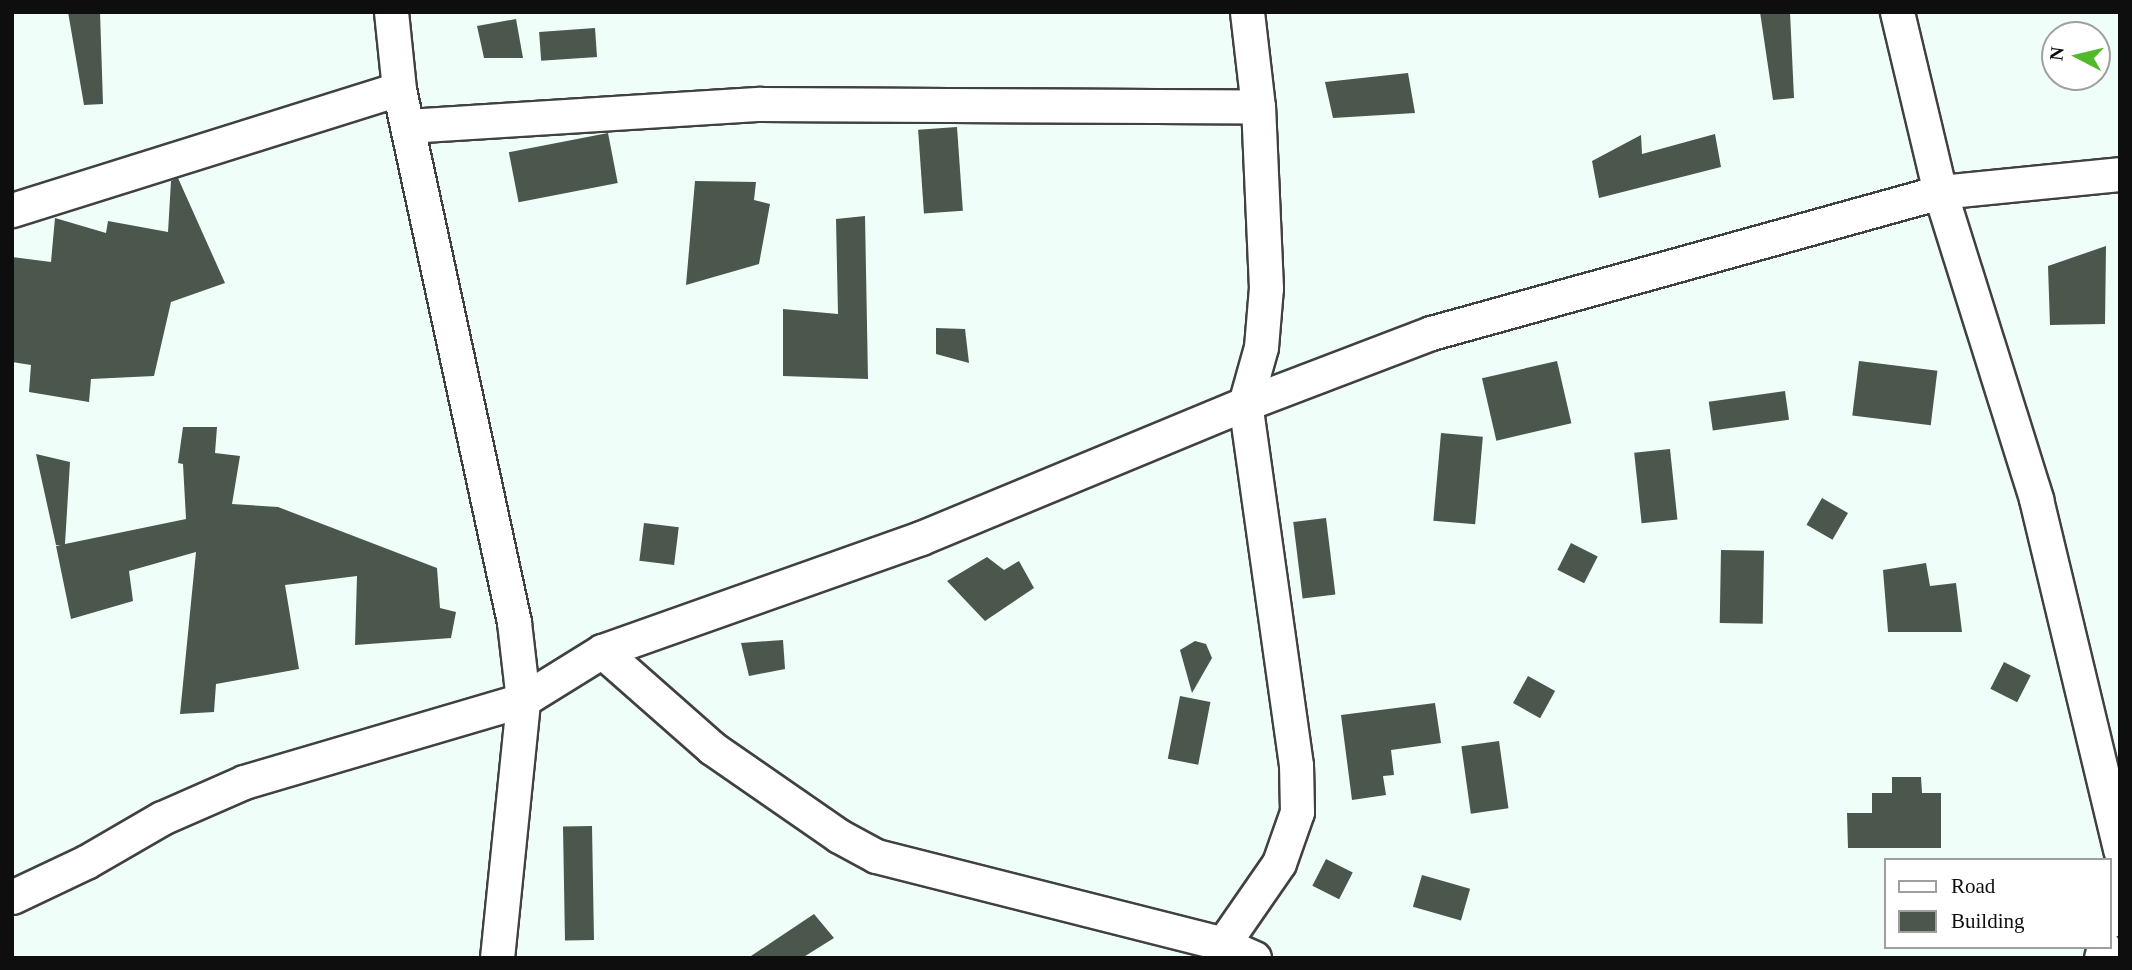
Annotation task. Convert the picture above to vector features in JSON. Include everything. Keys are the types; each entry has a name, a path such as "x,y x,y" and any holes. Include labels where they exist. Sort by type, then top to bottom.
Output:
{"street":[{"path":"391,12 400,89 514,621 523,700 497,958"},
{"path":"1223,951 1279,863 1297,812 1296,765 1245,404 1261,347 1266,288 1258,107 1247,12"},
{"path":"1897,12 1940,192 2036,499 2120,850"},
{"path":"12,210 400,89"},
{"path":"408,126 760,104 1258,107"},
{"path":"12,897 86,862 162,818 244,782 523,700 602,651 921,538 1245,404 1431,333 1940,192 2120,173"},
{"path":"602,651 712,748 839,836 876,856 1254,958"},
{"path":"2111,912 2120,871"}],"building":[{"path":"68,12 100,12 103,104 84,105"},
{"path":"1760,12 1790,12 1794,98 1773,100"},
{"path":"516,19 523,58 484,58 477,26"},
{"path":"595,28 597,57 541,61 539,32"},
{"path":"1408,73 1415,113 1333,118 1325,82"},
{"path":"957,127 963,211 924,214 918,130"},
{"path":"608,133 618,183 519,202 509,152"},
{"path":"1715,134 1721,167 1599,198 1592,161 1641,135 1642,154"},
{"path":"178,178 225,283 171,302 154,376 91,379 89,402 29,392 31,365 12,362 12,257 51,262 55,218 106,233 108,221 168,232 171,181"},
{"path":"695,181 756,182 754,200 770,204 759,264 686,285"},
{"path":"865,216 868,379 783,376 783,309 838,314 836,219"},
{"path":"2106,246 2105,324 2050,325 2048,266"},
{"path":"936,328 965,329 969,363 936,354"},
{"path":"1557,361 1571,423 1496,441 1482,378"},
{"path":"1859,361 1937,371 1931,425 1852,416"},
{"path":"1785,391 1789,420 1713,430 1709,402"},
{"path":"183,427 217,427 215,453 240,456 232,504 278,507 437,568 440,608 456,612 451,638 355,645 357,576 285,585 299,669 216,684 214,712 180,714 196,552 129,571 133,601 71,619 56,546 61,545 56,545 36,454 70,462 65,544 186,519 183,464 178,463"},
{"path":"1441,433 1483,437 1475,524 1433,521"},
{"path":"1670,449 1677,520 1642,523 1634,453"},
{"path":"1822,498 1848,513 1832,540 1806,525"},
{"path":"1326,518 1335,594 1303,598 1293,522"},
{"path":"644,523 679,527 674,565 639,561"},
{"path":"1571,543 1598,557 1584,583 1557,570"},
{"path":"1721,550 1764,551 1763,624 1720,623"},
{"path":"987,557 1004,570 1019,561 1034,588 985,621 947,581"},
{"path":"1926,563 1930,586 1956,583 1962,632 1888,632 1883,570"},
{"path":"783,640 785,669 749,676 741,643"},
{"path":"1195,641 1206,644 1212,658 1192,693 1180,650"},
{"path":"2004,662 2031,676 2017,702 1990,689"},
{"path":"1528,676 1555,691 1540,718 1513,703"},
{"path":"1180,696 1210,702 1198,765 1168,759"},
{"path":"1435,703 1441,743 1391,750 1394,775 1383,776 1386,795 1352,800 1341,715"},
{"path":"1499,741 1508,808 1471,814 1461,746"},
{"path":"1892,777 1921,777 1922,793 1941,793 1941,848 1848,848 1847,813 1872,813 1872,793 1892,793"},
{"path":"592,826 594,940 565,940 563,827"},
{"path":"1326,859 1353,873 1339,899 1312,886"},
{"path":"1422,875 1470,889 1461,921 1413,907"},
{"path":"814,914 834,938 802,958 748,958"}]}
